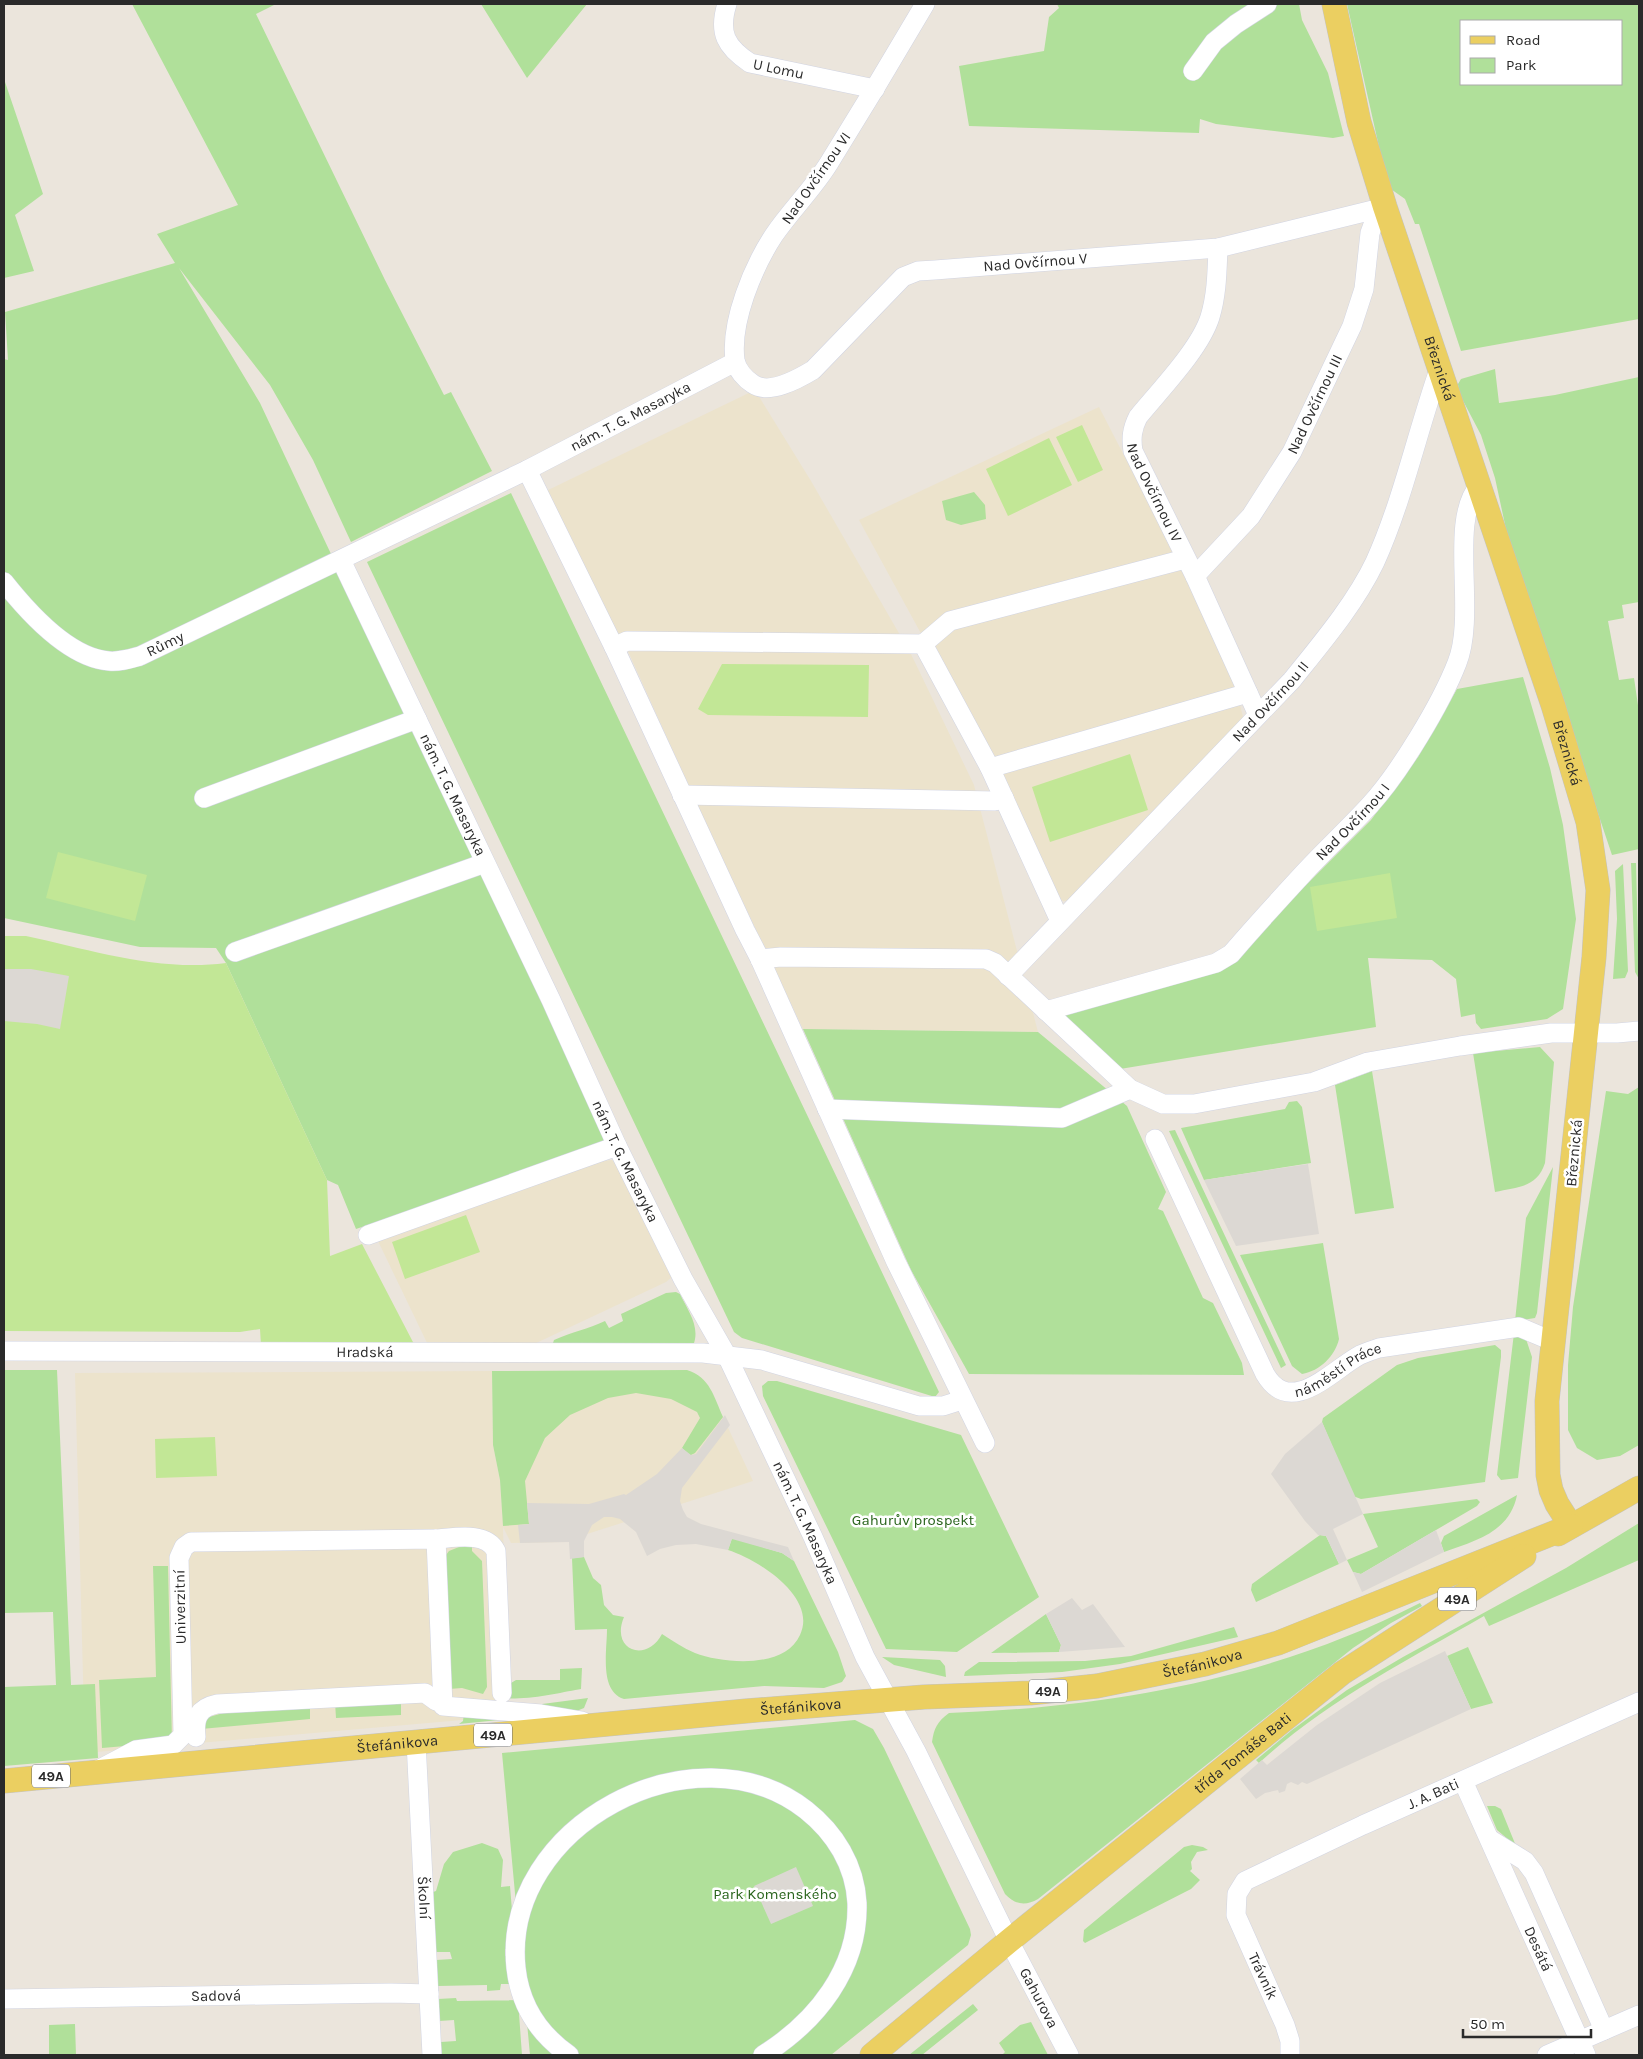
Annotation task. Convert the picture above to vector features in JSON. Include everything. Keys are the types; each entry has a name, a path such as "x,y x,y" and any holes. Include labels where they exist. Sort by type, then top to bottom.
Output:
{"main road":[{"name":"Březnická","path":"1334,4 1360,122 1385,207 1553,705 1588,822 1595,864 1598,905 1587,1034 1546,1401 1548,1475 1557,1504 1571,1526"},
{"name":"třída Tomáše Bati","path":"872,2055 1009,1941 1342,1673 1571,1526 1639,1488"},
{"name":"Štefánikova","path":"4,1781 889,1700 1030,1693 1097,1686 1205,1664 1278,1643 1571,1526"}],"street":[{"name":"U Lomu","path":"727,4 723,25 726,39 734,52 750,64 875,88"},
{"name":"Nad Ovčírnou VI","path":"735,362 736,339 741,309 754,271 774,236 827,166 925,4"},
{"path":"1193,71 1214,42 1236,24 1267,4"},
{"name":"Nad Ovčírnou V","path":"735,362 744,378 756,386 768,387 797,380 813,370 903,277 918,271 1218,248 1385,207"},
{"name":"Nad Ovčírnou III","path":"1195,576 1251,516 1292,452 1336,364 1352,326 1364,289 1370,233 1374,222 1385,207"},
{"name":"Nad Ovčírnou IV","path":"1218,248 1215,298 1206,327 1179,367 1138,417 1132,434 1133,451 1195,576 1258,715"},
{"name":"nám. T. G. Masaryka","path":"735,362 527,470 341,560 552,1000 618,1146 683,1279 727,1356 813,1537 865,1657 916,1751 1009,1941"},
{"name":"Nad Ovčírnou II","path":"1008,976 1292,680 1321,644 1374,564 1396,508 1440,367"},
{"path":"527,470 614,647 744,930 760,959 896,1262 962,1400 985,1443"},
{"name":"Nad Ovčírnou I","path":"1046,1011 1216,964 1231,954 1303,874 1372,803 1417,737 1451,677 1462,650 1466,612 1465,525 1470,501 1479,486"},
{"path":"614,647 627,641 923,644 950,621 1185,559"},
{"name":"Růmy","path":"4,582 26,609 54,635 94,658 122,661 140,656 341,560"},
{"path":"923,644 990,768 1060,921"},
{"path":"990,768 1248,693"},
{"path":"204,798 417,719"},
{"path":"682,795 922,801 995,801 1004,798"},
{"path":"235,952 485,863"},
{"path":"760,959 781,957 986,959 995,963 1130,1090 1163,1104 1194,1104 1314,1082 1368,1062 1535,1035 1639,1031"},
{"path":"827,1109 1062,1118 1130,1090"},
{"name":"náměstí Práce","path":"1155,1140 1265,1374 1273,1386 1281,1391 1296,1392 1310,1388 1361,1354 1386,1347 1519,1327 1552,1341"},
{"path":"368,1235 618,1146"},
{"name":"Hradská","path":"4,1351 420,1353 541,1351 703,1353 762,1360 919,1406 943,1406 962,1400"},
{"name":"Univerzitní","path":"97,1771 136,1750 173,1745 183,1737 179,1558 187,1544 480,1538 490,1542 496,1551 502,1694"},
{"path":"436,1539 443,1706 531,1713 602,1725"},
{"path":"196,1737 195,1721 198,1713 207,1707 217,1704 425,1693 436,1701"},
{"name":"J. A. Bati","path":"1236,1898 1245,1881 1363,1825 1639,1702"},
{"name":"Školní","path":"416,1742 432,2055"},
{"path":"569,2055 552,2041 533,2019 520,1992 515,1944 518,1920 528,1891 542,1866 559,1844 584,1822 603,1809 634,1794 665,1784 708,1779 735,1781 766,1787 784,1795 804,1809 836,1840 849,1866 856,1890 857,1911 854,1936 836,1984 810,2018 795,2033 763,2055"},
{"name":"Desátá","path":"1464,1781 1583,2048"},
{"name":"Desátá","path":"1491,1840 1525,1861 1534,1873 1604,2030"},
{"name":"Trávník","path":"1236,1898 1235,1909 1238,1922 1285,2025 1290,2040 1290,2055"},
{"name":"Gahurova","path":"1009,1941 1069,2055"},
{"name":"Sadová","path":"4,1999 429,1994"},
{"path":"1546,2055 1583,2048 1604,2030 1639,2015"}],"shaded area":[{"path":"755,390 811,481 911,654 974,785 1038,1032 803,1029 705,822 628,651 570,546 544,492"},
{"path":"1099,407 1212,626 1232,673 1243,717 1240,723 1072,900 1063,901 1055,895 1007,791 859,520"},
{"path":"4,969 31,969 69,976 60,1029 37,1024 4,1021"},
{"path":"612,1160 621,1169 672,1277 666,1282 532,1345 429,1347 378,1241 596,1162"},
{"path":"1308,1164 1319,1234 1236,1246 1204,1180"},
{"path":"492,1371 493,1445 500,1480 503,1523 569,1388 696,1385 723,1417 753,1481 562,1542 511,1543 503,1527 508,1716 85,1753 75,1373"},
{"path":"725,1415 730,1425 682,1488 680,1501 683,1510 687,1517 701,1524 788,1547 794,1561 782,1553 732,1539 728,1550 696,1544 676,1545 660,1549 647,1556 636,1532 620,1519 612,1517 604,1517 592,1525 584,1541 584,1557 570,1559 569,1542 520,1543 518,1525 529,1524 527,1503 589,1504 626,1495 657,1474 682,1448 691,1455 696,1454"},
{"path":"1322,1422 1363,1514 1333,1529 1347,1560 1339,1564 1326,1536 1318,1535 1305,1521 1271,1474 1285,1454"},
{"path":"1436,1530 1444,1552 1362,1592 1353,1572 1361,1574"},
{"path":"1072,1598 1082,1610 1093,1604 1125,1647 1059,1652 1061,1645 1046,1614"},
{"path":"1445,1651 1471,1709 1307,1784 1302,1782 1298,1785 1291,1782 1287,1784 1285,1791 1279,1793 1278,1790 1265,1793 1256,1799 1240,1779 1262,1760 1267,1765 1317,1725 1380,1683"},
{"path":"796,1867 813,1906 771,1924 754,1886"}],"green space":[{"path":"132,4 276,4 256,14 385,280 444,395 451,392 492,471 351,542 313,460 270,385 179,268 260,403 608,1143 356,1229 338,1185 327,1180 226,963 216,948 140,947 4,918 4,359 8,360 5,312 175,263 157,234 238,205"},
{"path":"481,4 587,4 527,78"},
{"path":"1057,4 1299,4 1302,20 1328,73 1344,136 1333,138 1216,124 1200,119 1199,133 969,126 959,66 1044,51 1049,17 1059,8"},
{"path":"1347,4 1639,4 1639,319 1461,351 1419,224 1415,224 1405,199 1388,187"},
{"path":"4,79 43,194 15,215 34,271 4,278"},
{"path":"1495,369 1499,403 1555,395 1639,377 1639,602 1622,605 1624,618 1608,621 1619,680 1634,678 1639,712 1639,849 1612,855 1512,557 1495,478 1481,435 1459,393 1458,384 1461,379"},
{"path":"1082,425 1103,470 1078,482 1056,437"},
{"path":"1049,438 1072,485 1008,516 986,469"},
{"path":"974,492 985,505 986,519 961,525 946,520 942,501"},
{"path":"511,493 939,1392 935,1397 742,1338 734,1332 367,562"},
{"path":"722,664 869,665 868,717 708,715 698,709"},
{"path":"1523,677 1550,768 1563,825 1576,919 1563,1009 1547,1019 1481,1029 1476,1023 1475,1014 1461,1017 1456,979 1432,960 1368,958 1376,1027 1120,1069 1058,1016 1210,960 1259,932 1371,820 1418,757 1457,689"},
{"path":"1130,754 1148,810 1050,842 1032,787"},
{"path":"58,852 147,875 135,921 46,898"},
{"path":"1631,863 1636,863 1639,979 1635,972"},
{"path":"1623,864 1628,971 1625,978 1613,979 1617,919 1615,871"},
{"path":"1390,873 1397,918 1317,931 1310,887"},
{"path":"4,936 26,936 150,962 176,965 226,963 327,1180 330,1256 362,1244 414,1344 261,1345 260,1329 240,1332 4,1331"},
{"path":"803,1029 1038,1032 1127,1106 1166,1192 1158,1209 1163,1211 1203,1298 1213,1303 1242,1363 1244,1375 969,1374 911,1270"},
{"path":"1540,1047 1554,1062 1545,1163 1537,1177 1531,1182 1495,1192 1473,1053"},
{"path":"1372,1071 1394,1208 1355,1214 1335,1085"},
{"path":"1639,1087 1639,1445 1620,1456 1597,1460 1577,1448 1568,1430 1568,1365 1573,1307 1606,1091 1628,1094"},
{"path":"1297,1101 1302,1107 1311,1163 1204,1180 1181,1128 1285,1109 1289,1102"},
{"path":"1175,1130 1286,1365 1281,1368 1169,1131"},
{"path":"1553,1167 1537,1313 1535,1318 1515,1321 1526,1218"},
{"path":"466,1215 480,1252 405,1279 392,1242"},
{"path":"1323,1243 1339,1339 1334,1351 1326,1362 1315,1370 1302,1374 1292,1366 1240,1255"},
{"path":"676,1292 680,1294 695,1326 693,1346 553,1343 554,1340 605,1321 609,1328 623,1321 621,1314 666,1293"},
{"path":"1514,1333 1526,1339 1532,1357 1518,1478 1501,1480 1497,1475"},
{"path":"1495,1345 1501,1350 1501,1357 1485,1482 1361,1499 1353,1496 1322,1422 1323,1418 1397,1365 1418,1358"},
{"path":"4,1370 57,1370 71,1685 95,1684 98,1758 4,1766 4,1687 56,1685 53,1612 4,1613"},
{"path":"687,1370 701,1377 706,1383 714,1395 723,1417 695,1453 689,1456 682,1448 700,1418 697,1412 671,1399 636,1393 608,1398 570,1415 545,1438 525,1481 529,1524 503,1526 500,1480 493,1445 492,1371"},
{"name":"Gahurův prospekt","path":"768,1381 777,1381 961,1435 1039,1597 957,1652 886,1649 763,1396 762,1386"},
{"path":"215,1437 217,1476 156,1478 155,1439"},
{"path":"1517,1495 1513,1508 1499,1526 1479,1539 1444,1552 1441,1543 1444,1536"},
{"path":"1477,1499 1480,1502 1477,1506 1361,1574 1353,1572 1347,1560 1378,1547 1363,1514"},
{"path":"1639,1523 1639,1560 1489,1626 1484,1616 1367,1684 1311,1721 1259,1763 1256,1760 1292,1730 1347,1690 1403,1657 1566,1568"},
{"path":"1320,1535 1326,1536 1339,1564 1256,1602 1251,1590 1252,1584"},
{"path":"732,1538 782,1553 794,1561 838,1652 846,1676 842,1682 824,1688 764,1686 624,1699 616,1695 611,1688 606,1669 607,1629 575,1630 572,1558 584,1557 593,1578 601,1585 604,1605 613,1615 624,1617 621,1628 622,1638 626,1645 632,1649 639,1651 647,1649 662,1634 682,1647 707,1657 737,1661 768,1659 781,1654 792,1646 800,1635 803,1621 800,1607 793,1594 782,1582 754,1562 728,1550"},
{"path":"459,1547 472,1547 472,1551 482,1561 487,1687 483,1694 462,1688 449,1689 443,1559 449,1551"},
{"path":"153,1566 168,1566 172,1742 102,1748 99,1680 156,1677"},
{"path":"1420,1603 1422,1606 1391,1623 1353,1648 1038,1899 1029,1903 1017,1902 1005,1894 932,1742 937,1726 949,1713 1071,1704 1191,1684 1250,1669 1308,1651 1365,1629"},
{"path":"1046,1614 1061,1645 1059,1652 991,1653"},
{"path":"1234,1627 1238,1637 1120,1664 1062,1672 964,1676 965,1672 979,1662 1085,1661 1131,1656"},
{"path":"1468,1647 1493,1703 1471,1709 1447,1656"},
{"path":"882,1657 940,1660 945,1666 946,1677 894,1665"},
{"path":"582,1668 581,1689 522,1698 500,1697 493,1693 492,1681 511,1683 516,1680 560,1680 560,1669"},
{"path":"588,1698 584,1708 574,1712 527,1706"},
{"path":"335,1702 401,1703 401,1715 336,1718"},
{"path":"310,1703 310,1719 201,1729 202,1719 234,1710"},
{"path":"464,1713 501,1718 499,1720 459,1724 463,1721"},
{"name":"Park Komenského","path":"855,1720 873,1729 884,1748 970,1929 971,1935 968,1945 831,2055 530,2055 502,1753"},
{"path":"1487,1806 1495,1806 1501,1809 1516,1846 1497,1830"},
{"path":"482,1843 498,1849 503,1860 501,1887 510,1886 513,1923 509,1949 505,1949 505,1956 509,1956 514,1984 501,1984 500,1990 487,1991 487,1985 438,1986 436,1960 452,1959 450,1952 436,1952 433,1892 436,1891 444,1864 453,1852"},
{"path":"1192,1845 1208,1850 1197,1852 1191,1862 1192,1869 1190,1871 1200,1880 1191,1889 1085,1943 1083,1941 1084,1930 1184,1847"},
{"path":"456,1998 457,2001 518,2000 522,2055 442,2055 441,2042 456,2041 454,2020 439,2021 438,1999"},
{"path":"973,2004 978,2010 922,2055 909,2055"},
{"path":"1031,2022 1048,2055 1002,2055 1005,2052 999,2043 1020,2025"},
{"path":"75,2024 76,2055 49,2055 49,2025"}]}
